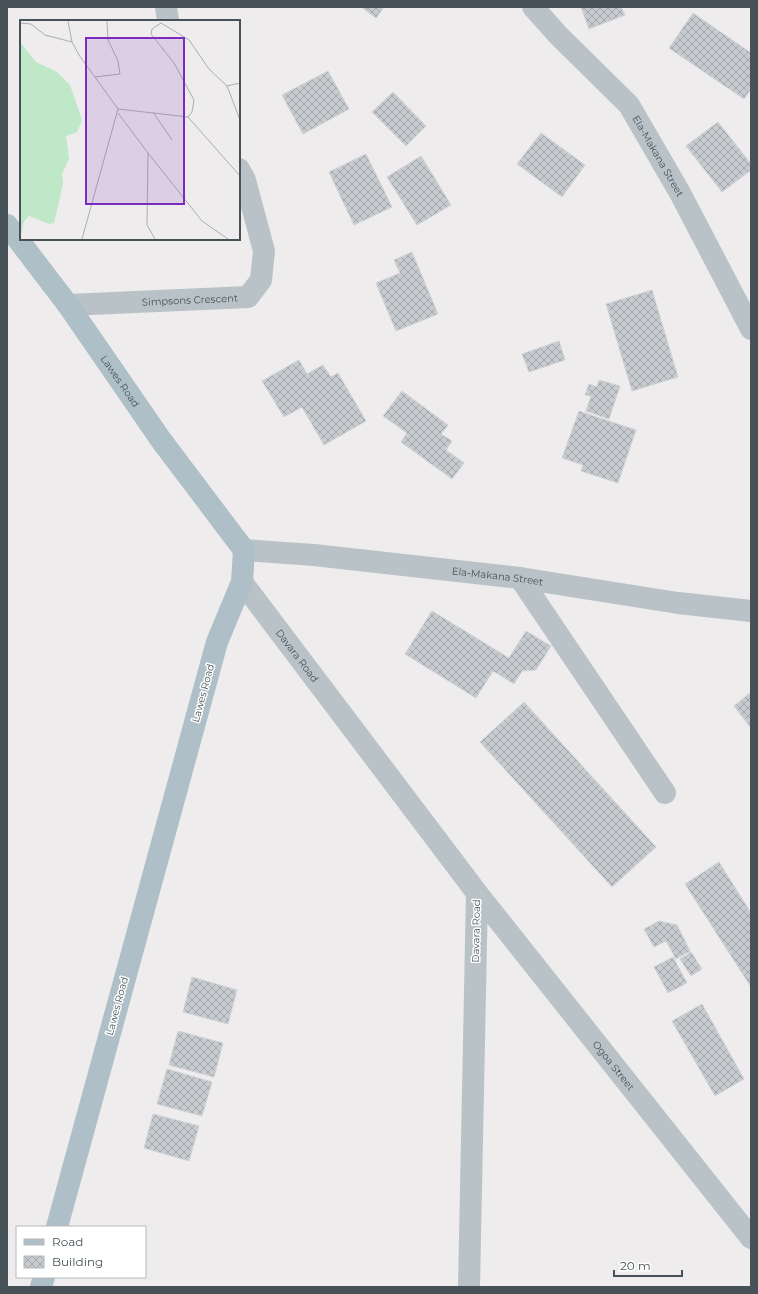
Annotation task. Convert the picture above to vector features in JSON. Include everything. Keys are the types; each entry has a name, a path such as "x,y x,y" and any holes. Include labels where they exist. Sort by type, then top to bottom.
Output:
{"main road":[{"name":"Lawes Road","path":"7,225 68,305 161,440 244,550 242,582 216,642 57,1226"}],"street":[{"path":"166,7 168,20"},
{"name":"Ela-Makana Street","path":"533,7 558,35 629,104 680,193 751,330"},
{"name":"Simpsons Crescent","path":"68,305 248,297 261,280 264,251 245,180 240,171"},
{"name":"Ela-Makana Street","path":"244,550 314,555 520,578 678,603 751,611"},
{"path":"520,578 665,793"},
{"name":"Davara Road","path":"242,582 477,893 469,1287"},
{"name":"Ogoa Street","path":"477,893 751,1238"}],"building":[{"path":"361,7 384,7 376,18"},
{"path":"581,7 621,7 625,15 589,29"},
{"path":"693,13 751,53 751,89 744,99 669,48"},
{"path":"328,71 349,109 303,134 282,95"},
{"path":"393,92 426,126 406,146 372,112"},
{"path":"718,122 751,164 751,170 722,192 686,146"},
{"path":"541,133 585,165 562,197 517,164"},
{"path":"366,154 392,207 354,225 329,172"},
{"path":"421,156 451,205 417,225 387,177"},
{"path":"412,252 438,314 396,331 376,283 400,273 394,260"},
{"path":"652,290 678,377 632,391 606,304"},
{"path":"559,341 565,360 529,372 522,354"},
{"path":"299,360 307,374 323,365 331,377 338,373 366,421 324,445 302,407 284,417 262,381"},
{"path":"599,380 620,386 609,419 586,411 591,396 585,395 589,384 597,387"},
{"path":"402,391 448,425 441,434 452,441 446,450 464,463 452,479 401,442 407,433 383,416"},
{"path":"579,411 636,430 618,483 581,471 583,465 562,458"},
{"path":"432,611 509,658 526,631 551,646 536,670 522,671 514,684 493,671 476,698 405,654"},
{"path":"751,692 751,728 734,706"},
{"path":"524,702 656,847 612,887 480,742"},
{"path":"719,862 751,913 751,987 685,884"},
{"path":"659,921 677,925 690,951 676,959 666,941 654,947 644,929"},
{"path":"691,952 702,969 691,976 680,959"},
{"path":"673,957 687,983 668,993 654,967"},
{"path":"192,977 237,990 228,1024 183,1012"},
{"path":"702,1004 744,1079 715,1096 672,1021"},
{"path":"178,1031 223,1043 214,1077 169,1065"},
{"path":"167,1069 212,1082 202,1116 157,1104"},
{"path":"153,1114 199,1126 189,1161 144,1148"}]}
